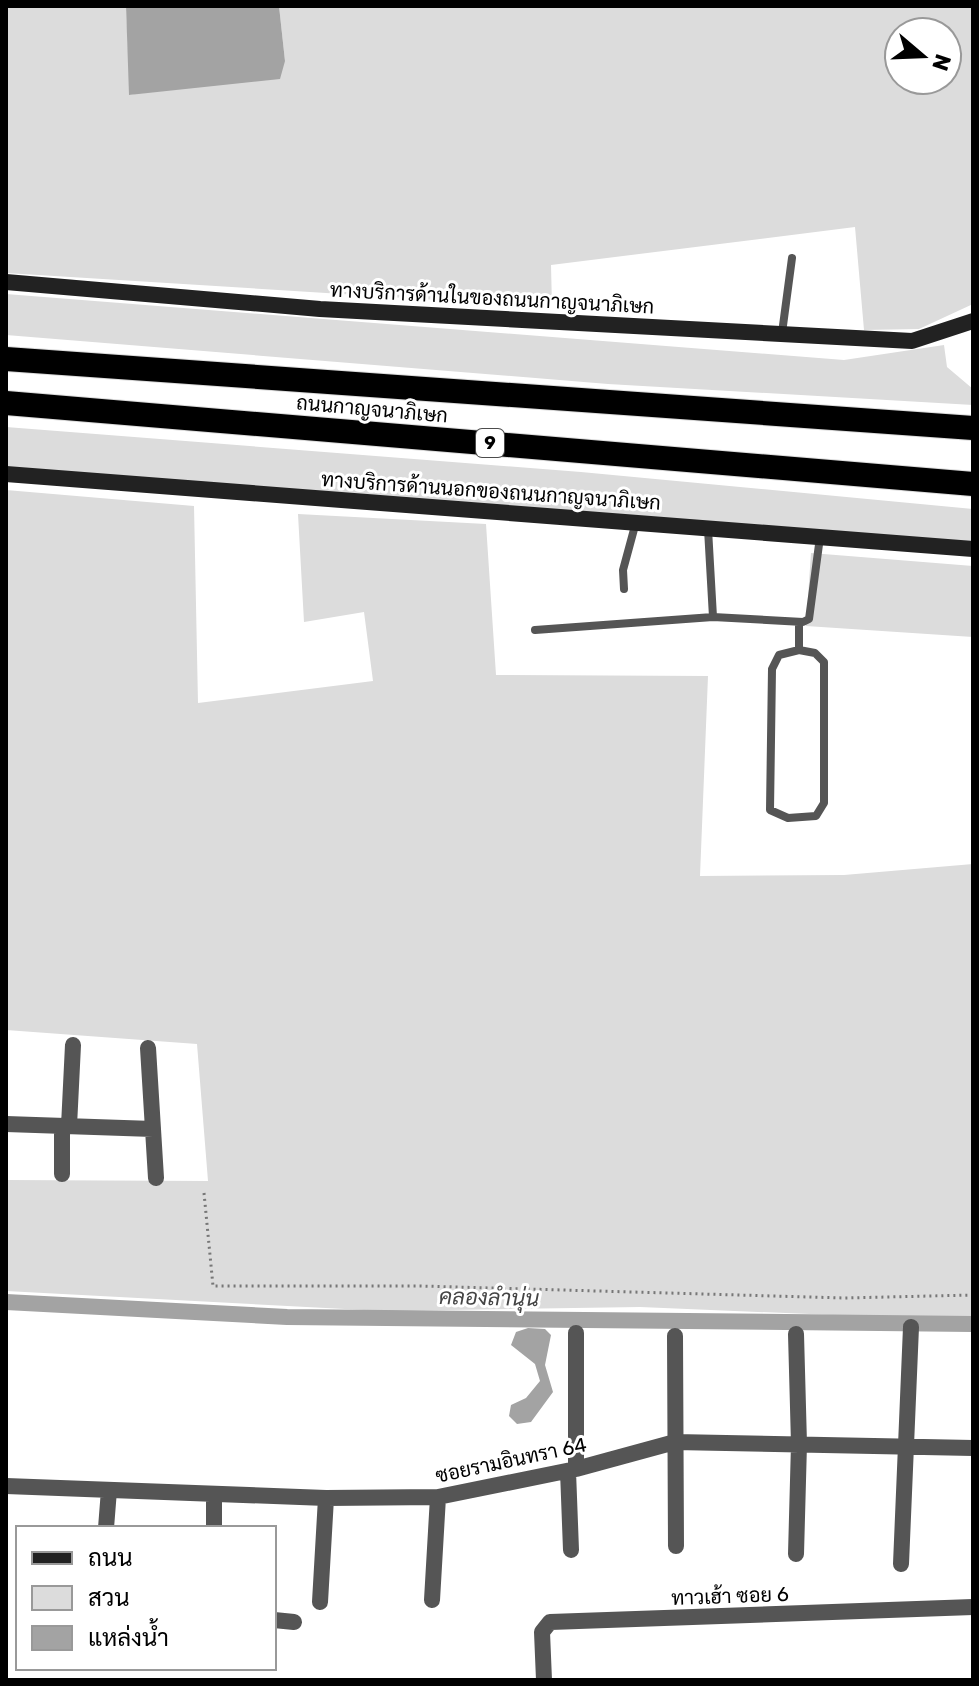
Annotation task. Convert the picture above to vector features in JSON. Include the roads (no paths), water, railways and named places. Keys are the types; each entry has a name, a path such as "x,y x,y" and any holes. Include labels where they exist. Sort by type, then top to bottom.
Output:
{"highway":[{"name":"ถนนกาญจนาภิเษก","path":"6,359 973,428"},
{"name":"ถนนกาญจนาภิเษก","path":"6,403 973,484"}],"main road":[{"name":"ทางบริการด้านในของถนนกาญจนาภิเษก","path":"6,282 320,309 912,341 973,321"},
{"name":"ทางบริการด้านนอกของถนนกาญจนาภิเษก","path":"6,474 973,549"}],"street":[{"path":"62,1174 73,1045"},
{"path":"148,1048 156,1178"},
{"path":"6,1124 153,1129"},
{"path":"901,1564 911,1327"},
{"path":"571,1550 576,1333"},
{"path":"796,1334 799,1444 796,1554"},
{"path":"675,1336 676,1546"},
{"name":"ซอยรามอินทรา 64","path":"6,1486 326,1498 438,1497 572,1470 675,1442 973,1448"},
{"path":"106,1526 109,1490"},
{"path":"214,1494 214,1526"},
{"path":"432,1600 438,1497"},
{"path":"320,1602 326,1498"},
{"name":"ทาวเฮ้า ซอย 6","path":"544,1680 542,1632 550,1622 973,1607"},
{"path":"276,1620 294,1622"}],"lane":[{"path":"782,333 792,258"},
{"path":"624,589 623,570 636,522"},
{"path":"708,528 713,617"},
{"path":"535,630 713,617 799,622 809,619 820,537"},
{"path":"799,622 799,650"},
{"path":"799,650 815,653 824,662 824,803 816,816 788,818 770,810 772,669 779,655 799,650"}],"water":[{"path":"126,6 279,6 285,61 280,79 129,95"},
{"path":"528,1328 545,1329 551,1335 545,1365 553,1392 531,1422 517,1424 509,1416 511,1405 526,1398 540,1381 535,1364 511,1345 516,1332"}],"waterway":[{"name":"คลองลำนุ่น","path":"6,1302 287,1317 973,1324"}]}
